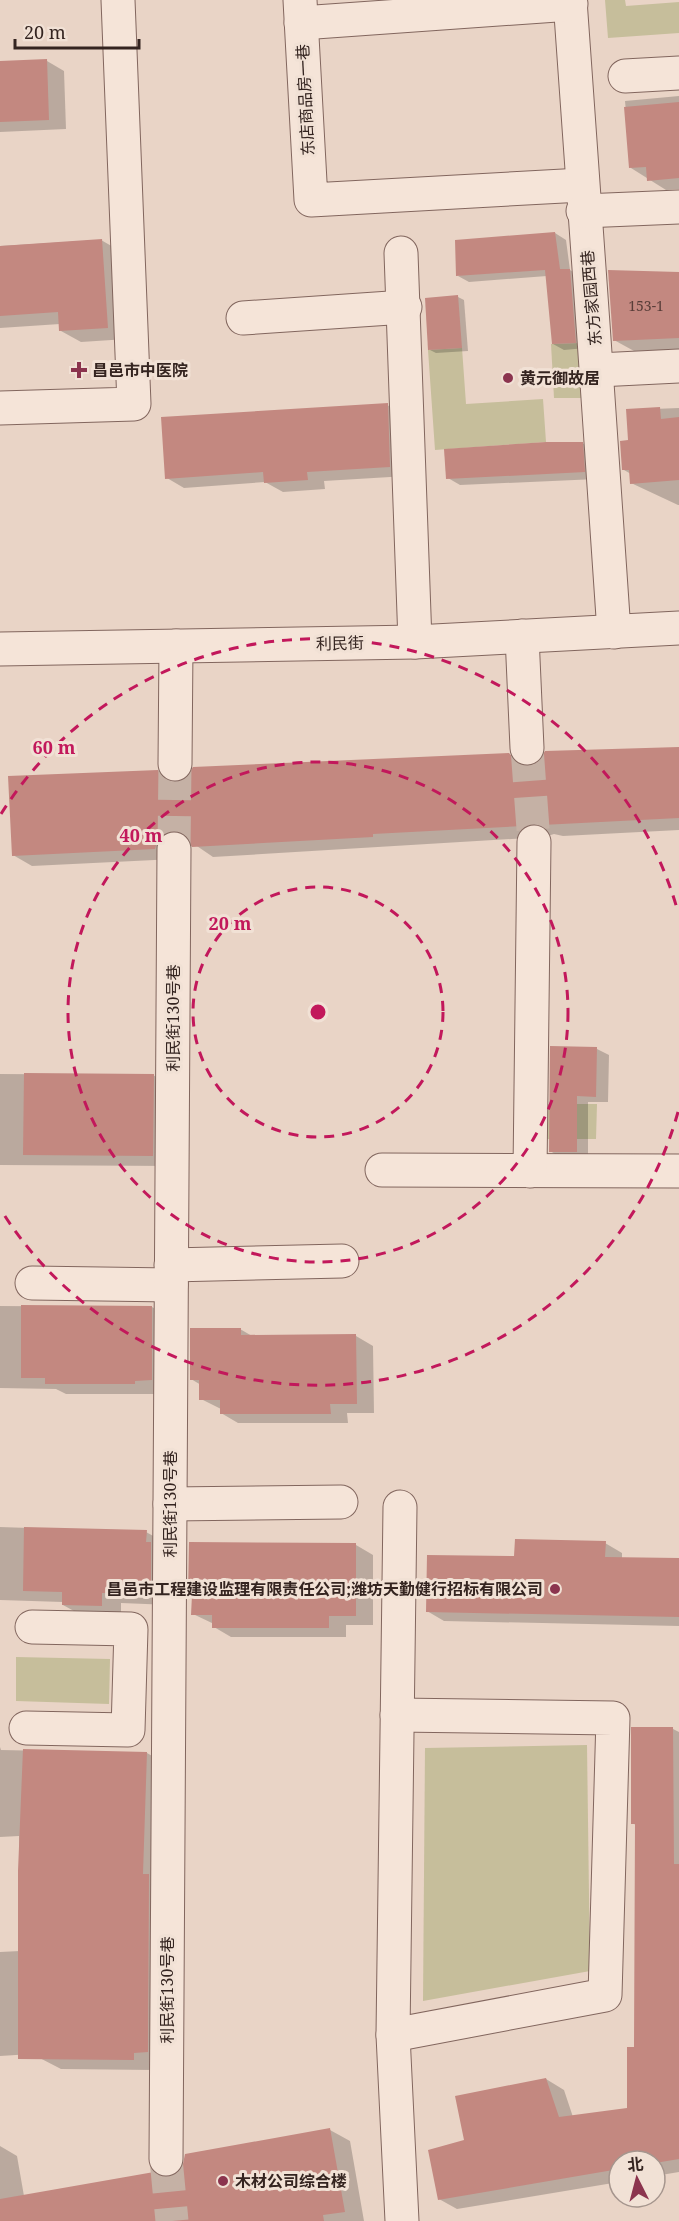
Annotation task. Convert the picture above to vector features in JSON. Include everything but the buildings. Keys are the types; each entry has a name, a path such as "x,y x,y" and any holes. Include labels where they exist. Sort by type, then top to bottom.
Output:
{"street":[{"path":"0,408 134,404 118,0"},
{"path":"301,12 570,2"},
{"name":"东方家园西巷","path":"570,2 583,198 598,370 614,632"},
{"name":"东店商品房一巷","path":"301,12 311,200 583,198"},
{"path":"625,76 679,73"},
{"path":"583,198 679,207"},
{"path":"401,253 405,307 415,642"},
{"path":"243,318 405,307"},
{"path":"598,370 679,366"},
{"name":"利民街","path":"0,649 415,642 679,628"},
{"path":"522,636 527,748"},
{"path":"175,764 176,646"},
{"path":"530,1171 534,842"},
{"name":"利民街130号巷","path":"166,2159 174,849"},
{"path":"382,1170 679,1171"},
{"path":"32,1283 171,1275 342,1261"},
{"path":"170,1504 341,1502"},
{"path":"400,1507 393,2035 402,2221"},
{"path":"26,1728 128,1730 131,1629 32,1627"},
{"path":"130,1671 168,1674"},
{"path":"393,2035 605,1995 613,1718 397,1715"}],"shaded area":[{"path":"605,0 625,0 626,6 679,2 679,33 608,38"},
{"path":"583,343 587,398 554,398 551,344"},
{"path":"462,348 466,404 543,399 546,442 435,450 428,350"},
{"path":"542,1104 597,1104 596,1139 542,1139"},
{"path":"16,1657 110,1659 109,1704 16,1701"},
{"path":"587,1745 590,1971 423,2001 425,1748"}],"tunnel":[{"path":"527,748 534,842"},
{"path":"174,849 175,764"},
{"path":"166,2159 172,2221"}],"place":[{"name":"昌邑市中医院","path":"79,370"},
{"name":"黄元御故居","path":"508,378"},
{"name":"昌邑市工程建设监理有限责任公司;潍坊天勤健行招标有限公司","path":"555,1589"},
{"name":"木材公司综合楼","path":"223,2181"}]}
